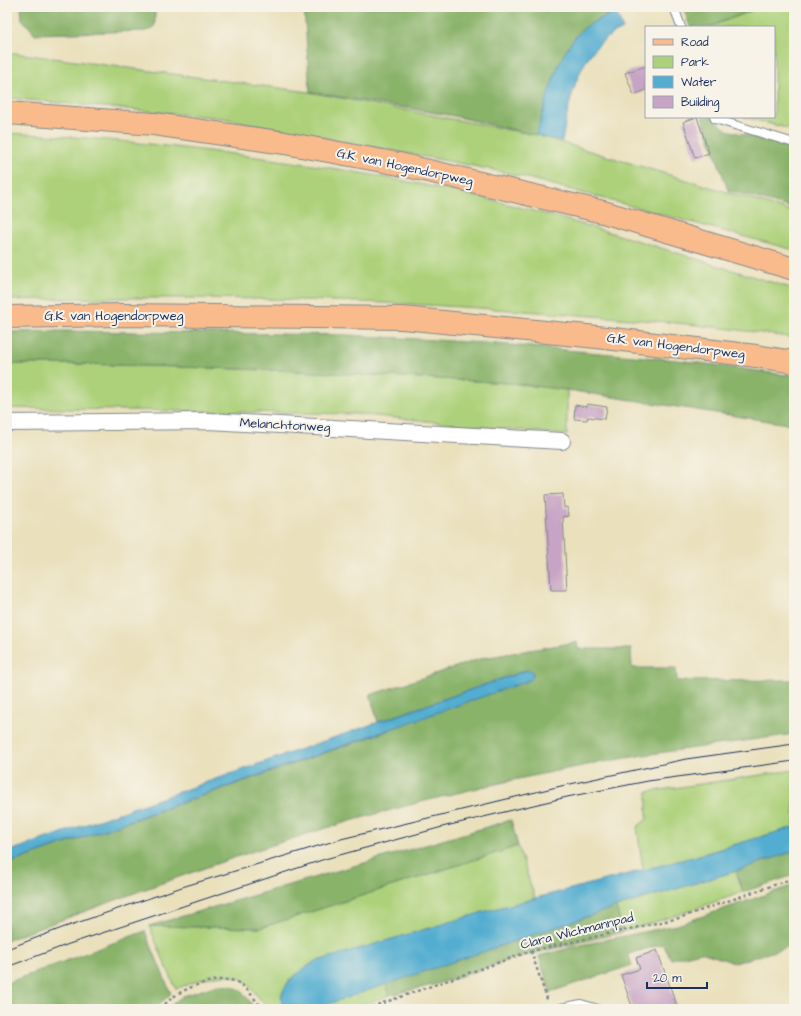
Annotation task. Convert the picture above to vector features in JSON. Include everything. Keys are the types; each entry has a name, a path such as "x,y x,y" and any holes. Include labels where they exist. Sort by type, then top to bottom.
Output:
{"main road":[{"name":"G.K. van Hogendorpweg","path":"7,113 154,124 285,143 399,164 603,212 794,269"},
{"name":"G.K. van Hogendorpweg","path":"7,317 122,315 403,318 597,337 794,362"}],"street":[{"name":"Melanchtonweg","path":"7,423 209,421 562,441"}],"lane":[{"path":"674,7 681,26"},
{"path":"714,118 794,143"},
{"path":"560,1009 581,1004 598,1009"}],"path":[{"name":"Clara Wichmannpad","path":"366,1009 531,951 679,918 794,878"},
{"path":"531,951 549,1007"},
{"path":"161,1009 172,998 182,992 211,981 224,979 242,985 263,1009"}],"green space":[{"path":"21,7 155,7 155,24 153,29 145,31 35,34 22,19"},
{"path":"304,7 627,7 596,21 565,52 558,68 536,135 454,116 310,92"},
{"path":"683,7 761,7 712,26 690,26"},
{"path":"761,7 794,7 794,130 748,118 775,118 775,26 712,26"},
{"path":"7,52 309,92 536,135 794,212 794,250 489,169 222,118 7,98"},
{"path":"702,118 712,118 727,130 794,148 794,181 789,207 728,190"},
{"path":"7,133 128,142 272,159 343,170 448,190 561,218 794,289 794,338 698,325 634,319 406,304 206,298 7,300"},
{"path":"62,331 348,335 486,343 678,360 794,376 794,425 567,390 510,383 298,371 87,364 7,364 7,332"},
{"path":"7,364 87,364 298,371 510,383 567,390 567,435 356,414 7,408"},
{"path":"577,642 578,649 631,649 632,668 676,668 677,681 794,680 794,734 612,760 483,787 419,803 339,824 291,839 149,888 7,940 7,864 382,733 527,670 378,722 370,695 483,658"},
{"path":"794,770 794,827 643,870 637,827 647,819 647,792"},
{"path":"511,820 518,846 260,928 149,926"},
{"path":"518,846 535,898 314,962 290,979 281,996 284,1009 268,1009 244,981 237,977 228,975 210,977 176,989 149,926 260,928"},
{"path":"794,851 794,875 743,892 736,871"},
{"path":"736,871 743,892 623,932 616,907"},
{"path":"794,885 794,945 735,963 701,952 671,959 663,944 628,954 632,965 550,992 539,956 581,945 677,925"},
{"path":"616,907 623,932 518,957 437,984 390,995 386,984"},
{"path":"145,931 171,994 153,1009 7,1009 7,983"},
{"path":"386,984 390,995 350,1009 313,1009"},
{"path":"218,985 232,986 240,990 244,993 255,1009 166,1009 183,996"}],"water":[{"path":"616,12 623,29 608,37 596,48 586,61 573,91 562,141 536,135 548,93 566,50 583,29 595,21"},
{"path":"527,670 533,672 533,677 530,680 7,864 7,852"},
{"path":"794,827 794,851 736,871 616,907 313,1009 284,1009 282,994 285,987 295,975 314,962 490,910 693,857"}],"building":[{"path":"645,66 645,90 634,95 625,73"},
{"path":"697,118 709,153 695,158 683,122"},
{"path":"587,404 607,407 605,419 588,417 587,420 574,419 575,405 587,407"},
{"path":"563,494 564,508 568,507 569,516 563,517 567,590 551,590 545,495"},
{"path":"657,950 678,1009 633,1009 621,975 640,969 636,958"}],"tram line":[{"path":"7,949 62,928 182,887 341,839 561,786 686,759 794,744"},
{"path":"7,967 69,944 325,859 446,826 567,797 648,781 794,761"}]}
